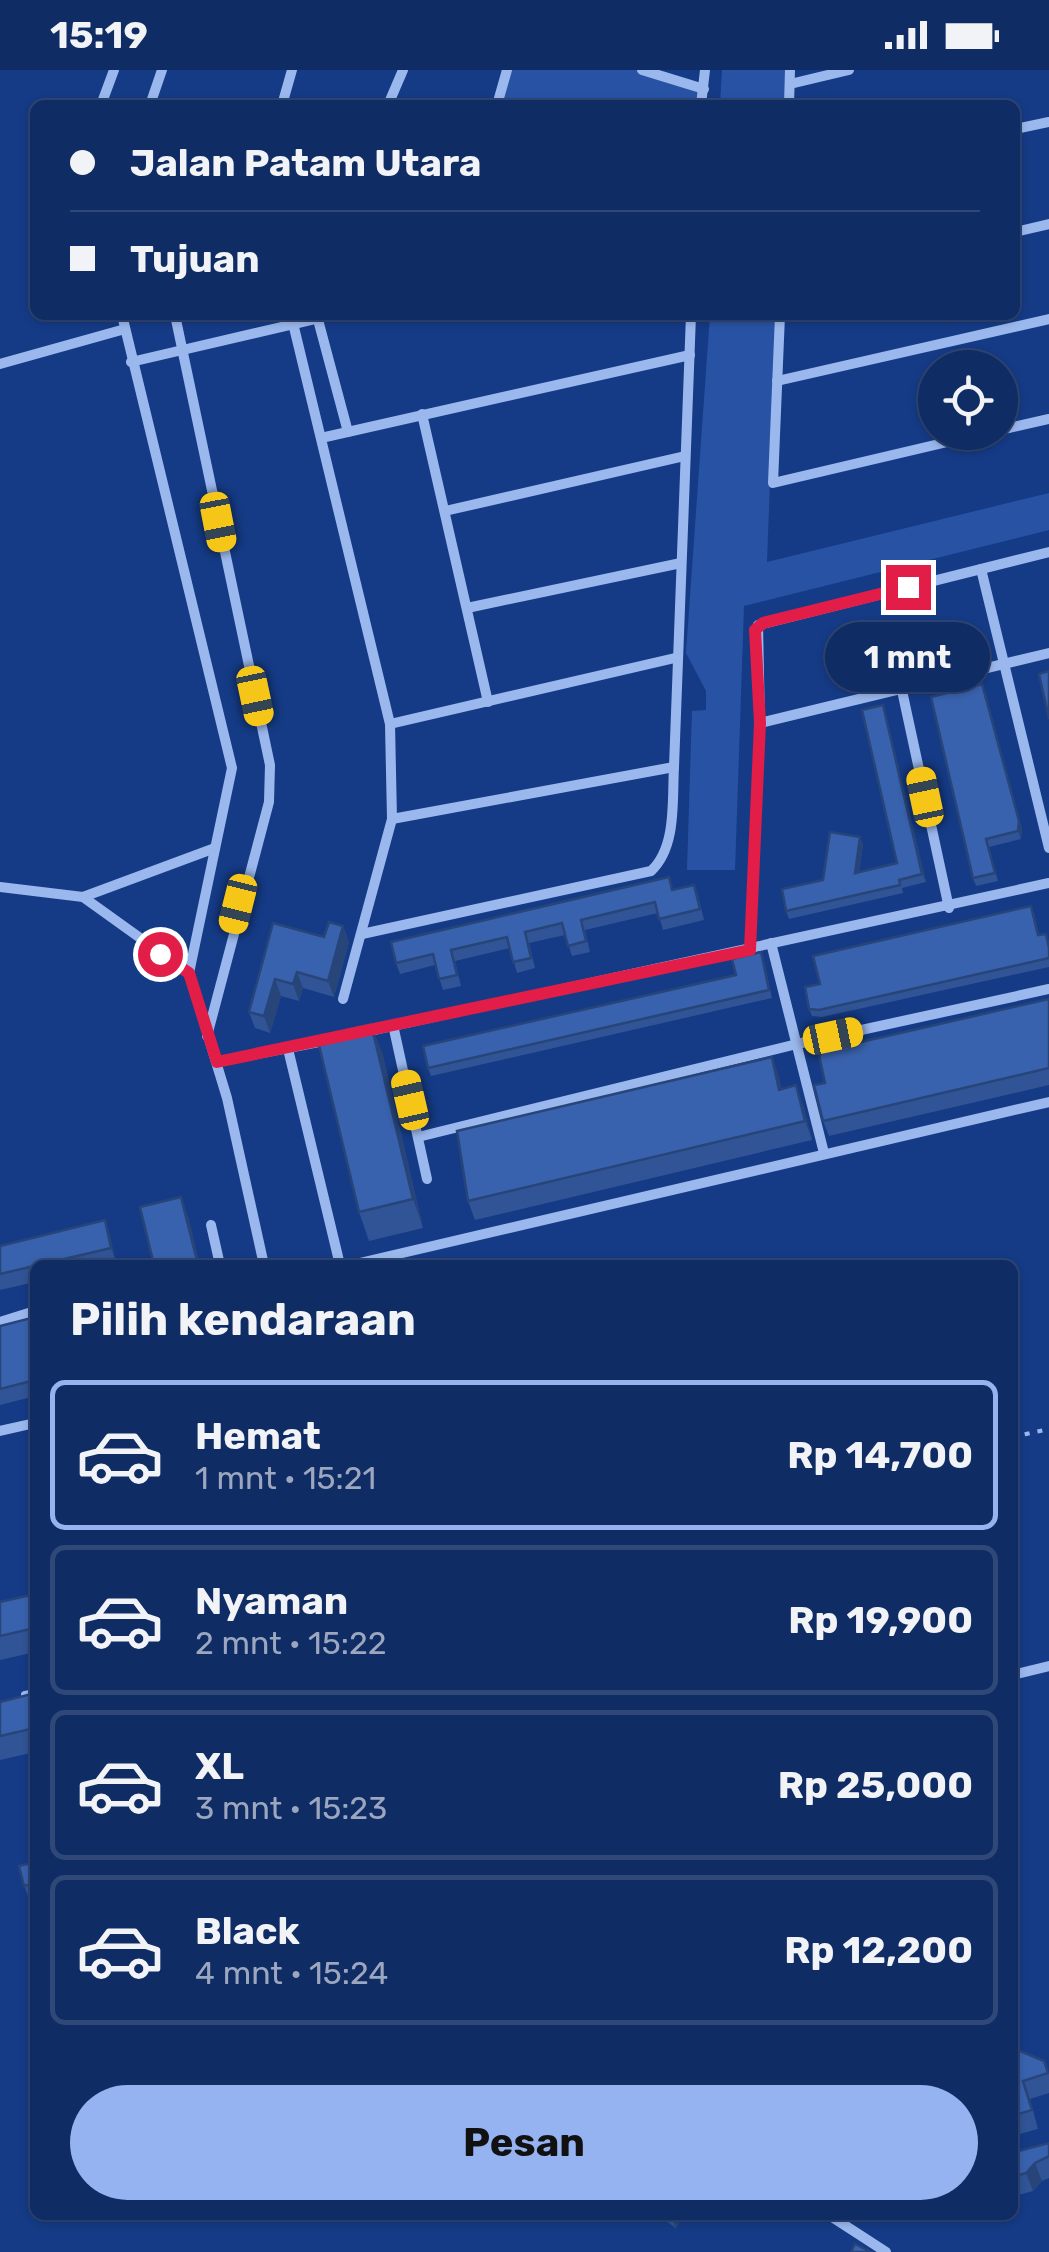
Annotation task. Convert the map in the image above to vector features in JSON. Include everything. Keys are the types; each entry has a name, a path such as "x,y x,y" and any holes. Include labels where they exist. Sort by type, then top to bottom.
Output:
{"street":[{"path":"103,100 114,70"},
{"path":"152,100 162,70"},
{"path":"283,100 292,70"},
{"path":"390,100 403,70"},
{"path":"498,100 507,70"},
{"path":"642,70 704,90"},
{"path":"702,100 704,70"},
{"path":"789,100 790,70"},
{"path":"790,84 849,70"},
{"path":"1020,128 1049,122"},
{"path":"1020,231 1049,224"},
{"path":"778,381 1049,319"},
{"path":"123,320 232,768 189,973 217,1062 263,1260"},
{"path":"176,320 270,766 269,802 207,1036"},
{"path":"132,362 292,320 390,724 392,819 343,999"},
{"path":"318,320 348,432"},
{"path":"362,934 651,872 661,862 670,835 674,766 675,658 691,320"},
{"path":"780,320 773,483 918,449"},
{"path":"0,364 124,329"},
{"path":"320,438 690,355"},
{"path":"422,414 488,702"},
{"path":"1018,426 1049,419"},
{"path":"445,511 685,456"},
{"path":"750,950 760,723 758,624 1049,552"},
{"path":"467,608 681,563"},
{"path":"981,569 1049,848"},
{"path":"760,723 1049,653"},
{"path":"390,724 675,658"},
{"path":"902,686 949,908"},
{"path":"392,819 674,766"},
{"path":"0,887 83,897 215,848"},
{"path":"217,1062 949,908 1049,883"},
{"path":"83,897 189,973"},
{"path":"772,943 824,1154"},
{"path":"418,1137 797,1044 1049,990"},
{"path":"393,1025 426,1179"},
{"path":"288,1048 339,1260"},
{"path":"371,1260 1049,1102"},
{"path":"211,1224 219,1260"},
{"path":"0,1322 30,1312"},
{"path":"0,1431 30,1424"},
{"path":"1018,1674 1049,1666"},
{"path":"837,2220 886,2252"}],"path":[{"path":"1018,1436 1049,1429"}],"shaded area":[{"path":"507,70 642,70 704,89 702,100 498,100"},
{"path":"722,70 786,70 785,100 720,100"},
{"path":"710,320 776,320 767,562 1049,493 1049,530 744,606 735,870 687,870 692,711 706,710 706,691 686,653"}],"building":[{"path":"1049,671 1049,719 1039,674"},
{"path":"982,684 1019,821 1018,831 986,839 995,873 973,878 931,697"},
{"path":"883,705 922,874 899,880 900,885 786,911 782,889 823,880 830,832 860,837 855,873 897,863 862,710"},
{"path":"669,877 672,890 694,885 700,909 659,919 655,902 581,920 586,941 568,946 562,923 525,932 531,958 513,962 507,937 451,950 457,975 439,979 433,954 396,963 391,942"},
{"path":"1031,906 1038,935 1046,934 1049,958 819,1010 809,1009 805,987 820,984 813,956"},
{"path":"329,922 343,926 328,981 297,972 293,984 275,979 264,1016 249,1012 273,923 324,937"},
{"path":"761,952 769,990 428,1068 423,1046 736,975 732,959"},
{"path":"1049,999 1049,1068 823,1121 814,1085 825,1083 819,1055 826,1050"},
{"path":"371,1024 413,1199 359,1212 317,1037"},
{"path":"772,1057 779,1090 796,1085 805,1121 468,1201 457,1131"},
{"path":"181,1197 197,1260 153,1260 140,1207"},
{"path":"105,1220 111,1248 60,1260 30,1260 30,1267 0,1274 0,1246"},
{"path":"30,1318 30,1381 0,1389 0,1326"},
{"path":"30,1595 30,1629 0,1636 0,1602"},
{"path":"30,1694 30,1729 0,1736 0,1702"},
{"path":"30,1863 30,1884 24,1886 19,1866"},
{"path":"1018,2050 1044,2061 1048,2073 1023,2081 1032,2110 1018,2114"},
{"path":"1049,2143 1049,2156 1018,2175 1018,2151"},
{"path":"855,2244 871,2252 851,2252"}],"route":[{"path":"160,954 189,973 217,1062 750,950 760,723 755,630 758,624 908,587"}]}
